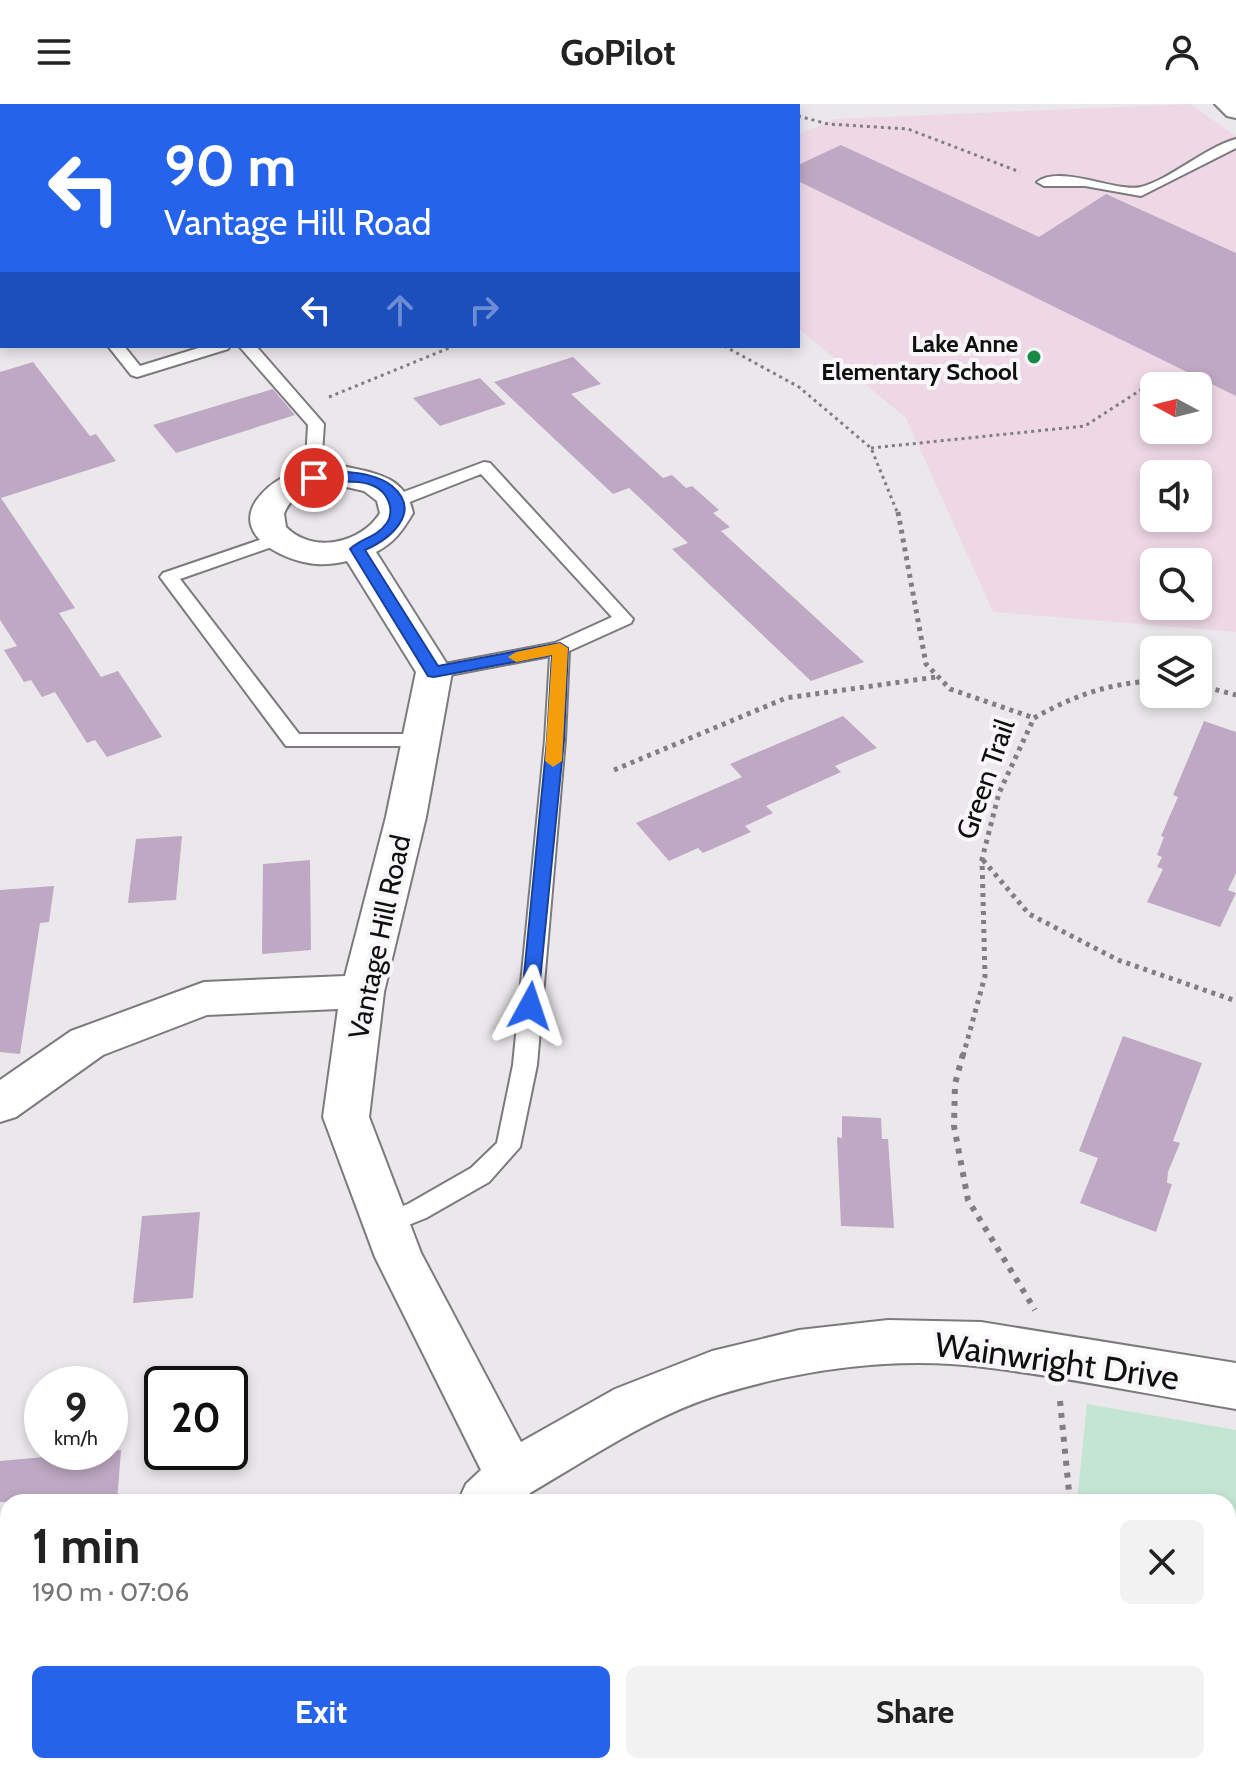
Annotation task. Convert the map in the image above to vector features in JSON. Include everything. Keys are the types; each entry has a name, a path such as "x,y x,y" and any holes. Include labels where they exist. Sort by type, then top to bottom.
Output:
{"street":[{"path":"1228,104 1236,110"},
{"path":"338,475 365,478 387,489 396,501 398,512 393,526 378,539 357,549 332,553 309,552 277,539 269,531 267,509 276,496 314,478 338,475"},
{"path":"357,549 434,672"},
{"name":"Vantage Hill Road","path":"434,672 406,817 362,992 346,1117 399,1257 498,1489"},
{"path":"0,1104 87,1043 204,999 362,992"},
{"name":"Wainwright Drive","path":"498,1489 633,1406 712,1374 799,1352 888,1342 981,1344 1236,1386"}],"lane":[{"path":"1044,182 1085,182 1141,192 1236,143"},
{"path":"118,348 137,372 215,348"},
{"path":"249,348 316,424 314,478"},
{"path":"396,501 484,467 624,619 560,648 434,672"},
{"path":"277,539 169,577 293,741 420,741"},
{"path":"386,1223 417,1211 480,1175 508,1147 525,1065 555,740 560,648"}],"path":[{"path":"800,117 828,124 908,129 1044,182"},
{"path":"301,406 354,389 449,348"},
{"path":"728,348 799,387 871,448 901,520 926,664 937,677"},
{"path":"871,448 1085,426 1140,390"},
{"path":"614,770 786,698 937,677"},
{"name":"Green Trail","path":"937,677 950,689 1034,718 999,793 982,859 985,976 955,1084 954,1126 968,1200 1034,1306"},
{"path":"1034,718 1088,689 1140,681"},
{"path":"1212,689 1236,695"},
{"path":"982,859 1029,914 1118,960 1236,1001"},
{"path":"1061,1405 1069,1494"}],"shaded area":[{"name":"Lake Anne Elementary School","path":"1190,104 1236,136 1236,632 993,612 906,418 800,330 800,134 835,119"}],"green space":[{"path":"1087,1404 1236,1430 1236,1494 1078,1494"}],"building":[{"path":"841,145 1039,237 1106,194 1236,253 1236,396 1212,384 1212,372 1187,372 800,182 800,164"},
{"path":"573,357 601,384 571,394 663,478 672,475 686,488 692,486 719,510 713,513 730,527 721,531 864,662 811,681 672,549 688,543 629,488 613,494 494,382"},
{"path":"33,362 90,436 96,434 116,461 1,498 75,608 59,613 101,677 118,671 162,737 107,757 95,740 87,743 55,692 42,697 31,680 24,682 4,650 17,646 0,620 0,372"},
{"path":"480,378 506,404 440,426 413,398"},
{"path":"273,389 295,415 176,453 153,425"},
{"path":"843,716 877,748 835,766 841,772 766,806 773,813 745,826 751,832 703,853 698,848 669,861 636,823 742,777 730,764"},
{"path":"1204,721 1236,732 1236,873 1228,890 1236,893 1220,927 1147,902 1163,869 1157,867 1162,857 1157,855 1164,837 1161,836 1178,797 1173,795"},
{"path":"182,836 176,900 128,903 136,839"},
{"path":"310,860 311,950 262,954 263,864"},
{"path":"54,886 49,922 40,923 20,1054 0,1052 0,890"},
{"path":"1123,1036 1202,1063 1173,1141 1180,1143 1168,1172 1167,1183 1172,1184 1156,1232 1080,1203 1098,1158 1079,1151"},
{"path":"842,1116 881,1118 882,1139 888,1139 894,1228 841,1226 837,1137 842,1138"},
{"path":"200,1212 193,1298 133,1303 142,1216"},
{"path":"24,1459 24,1470 119,1470 118,1494 0,1494 0,1461"}],"slow traffic":[{"path":"516,657 560,648 553,761"}],"place":[{"name":"Lake Anne Elementary School","path":"1034,357"}],"route":[{"path":"314,478 338,475 365,478 387,489 396,501 398,512 393,526 378,539 357,549 434,672 560,648 555,740 530,1006"}]}
